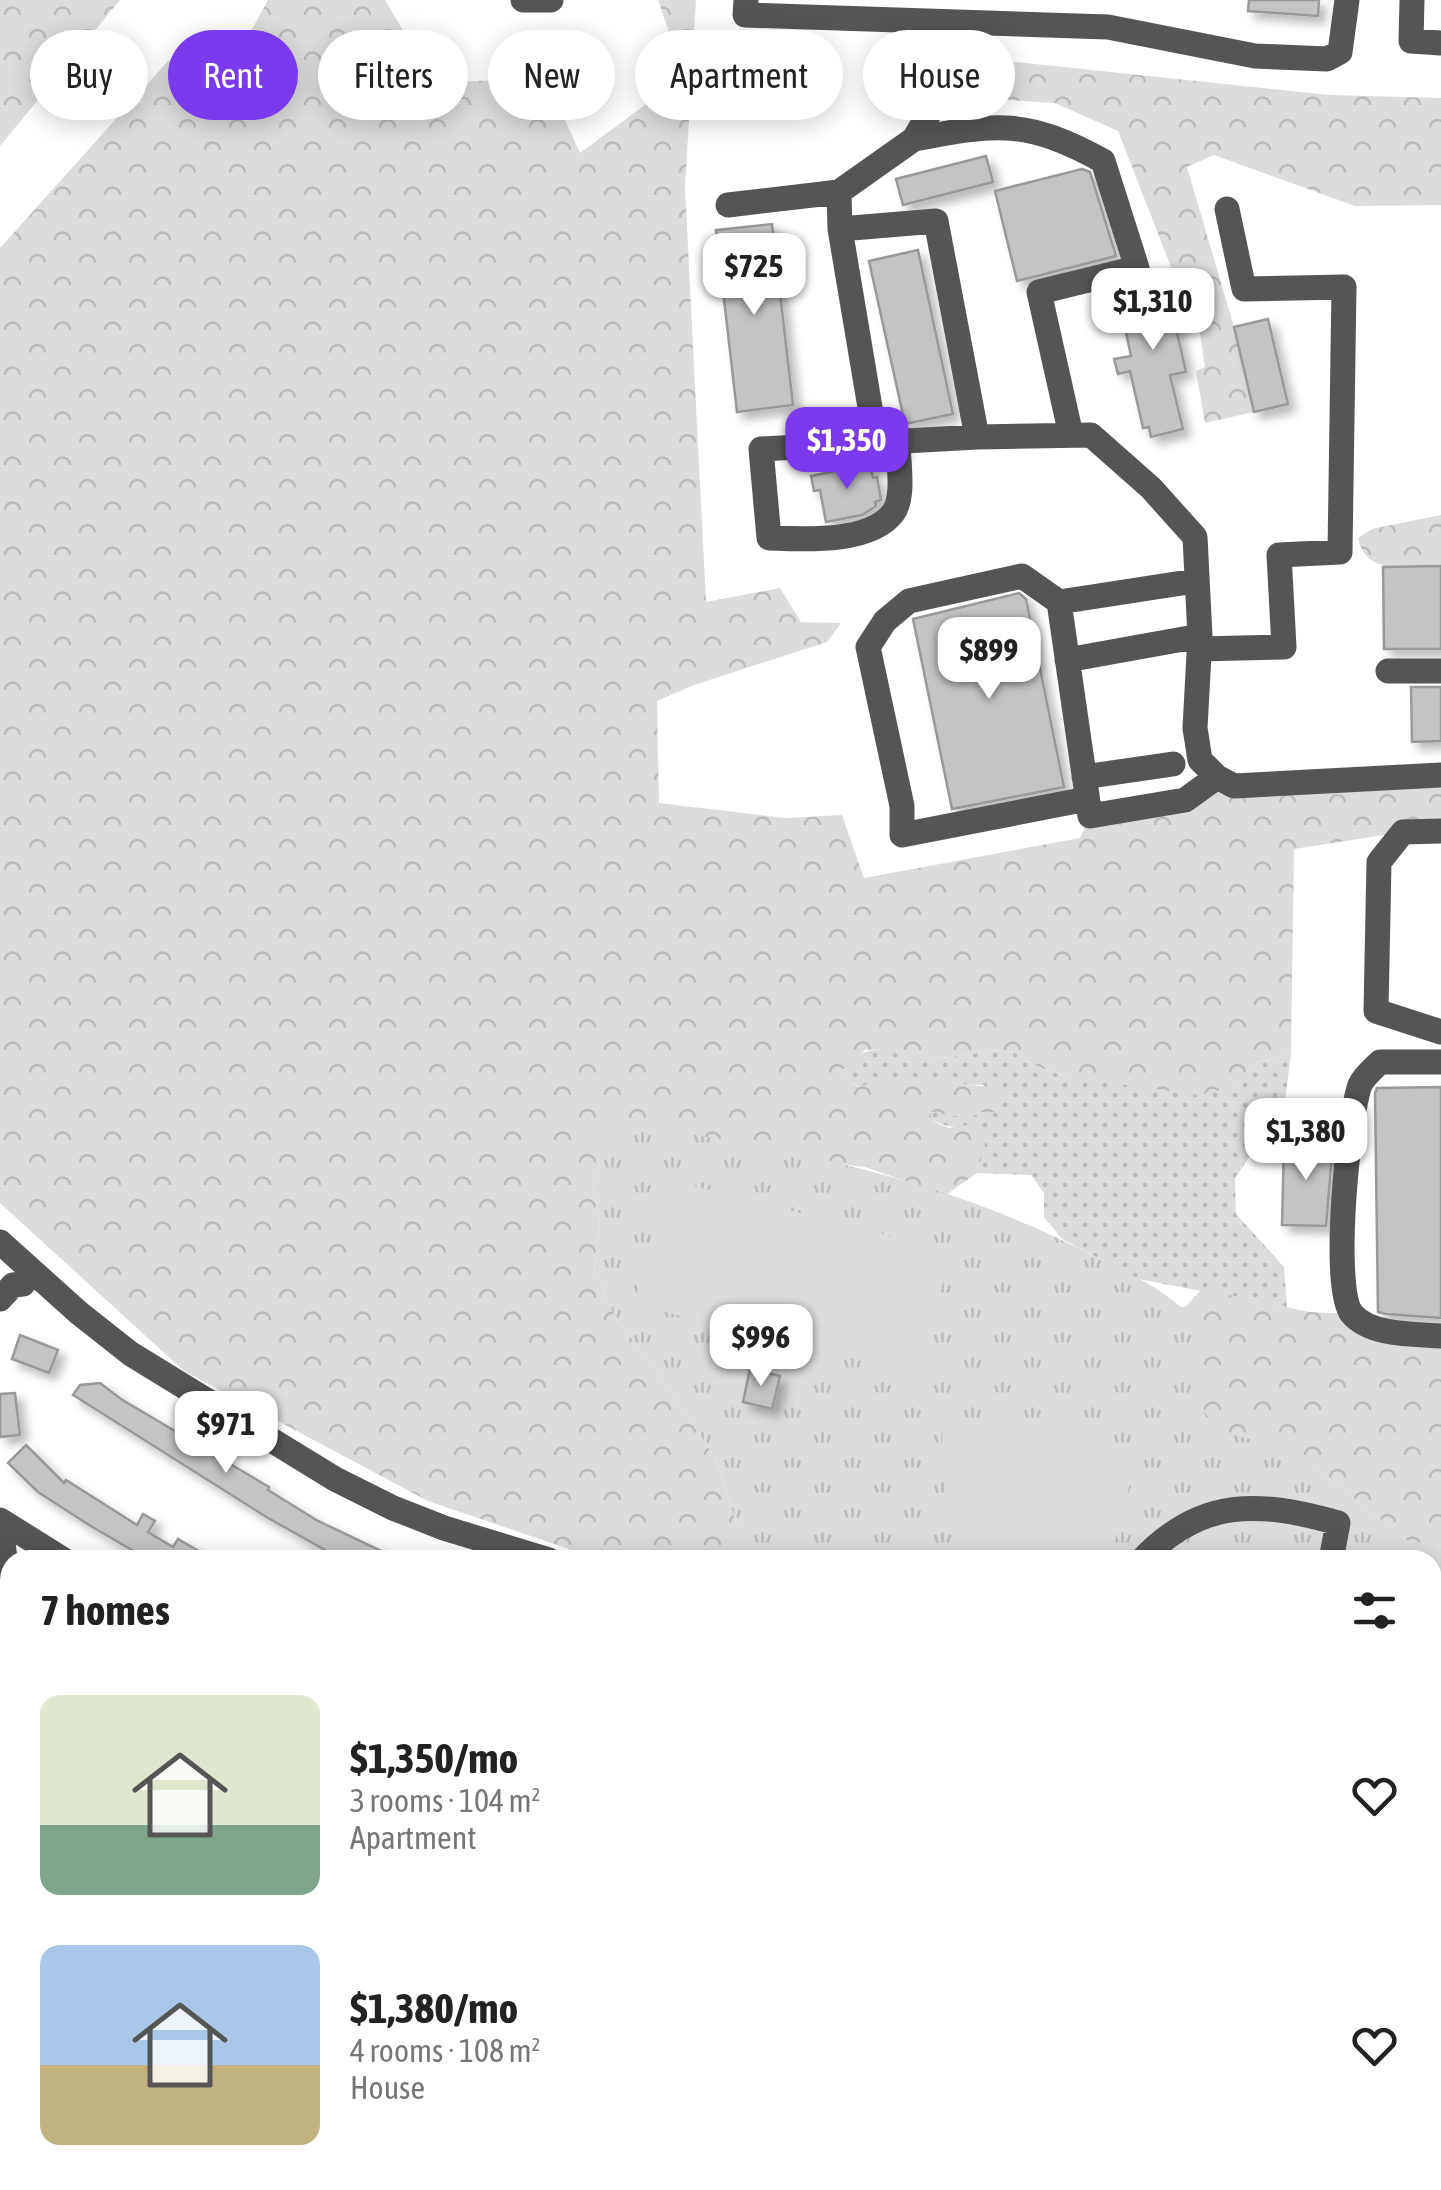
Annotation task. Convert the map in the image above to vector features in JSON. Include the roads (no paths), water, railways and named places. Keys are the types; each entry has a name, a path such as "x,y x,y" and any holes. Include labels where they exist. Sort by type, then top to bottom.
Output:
{"street":[{"path":"523,0 551,0"},
{"path":"746,0 745,16 1108,27 1255,56 1326,59 1340,52 1347,0"},
{"path":"1412,0 1411,41 1441,44"},
{"path":"728,204 838,192 914,139 934,107 949,55 944,22"},
{"path":"914,139 984,126 1022,128 1060,138 1103,161 1138,268 1039,292 1072,435"},
{"path":"838,192 840,229 887,442 898,496 893,513 875,526 851,535 827,539 769,538 761,449 887,442 977,437 1092,435 1151,488 1195,537 1199,643 1195,728 1200,760 1234,786 1441,775"},
{"path":"1067,660 1199,643 1284,647 1279,555 1340,552 1344,287 1244,289 1227,209"},
{"path":"840,229 936,220 977,437"},
{"path":"1172,764 902,835 902,806 868,648 885,621 909,601 1022,576 1059,602 1195,581"},
{"path":"1059,602 1090,816 1185,800 1217,776"},
{"path":"1388,671 1441,670"},
{"path":"1441,832 1403,832 1379,862 1376,1010 1441,1032"},
{"path":"1441,1062 1380,1062 1361,1080 1347,1140 1343,1269 1345,1295 1352,1314 1368,1325 1386,1331 1441,1336"},
{"path":"0,1242 131,1354 334,1479 444,1528 516,1550"},
{"path":"0,1298 12,1285 23,1284"},
{"path":"1151,1550 1160,1540 1203,1516 1222,1510 1266,1507 1338,1524 1333,1550"},
{"path":"0,1520 48,1550"},
{"path":"0,1520 4,1550"},
{"path":"604,2190 658,2190"}]}
